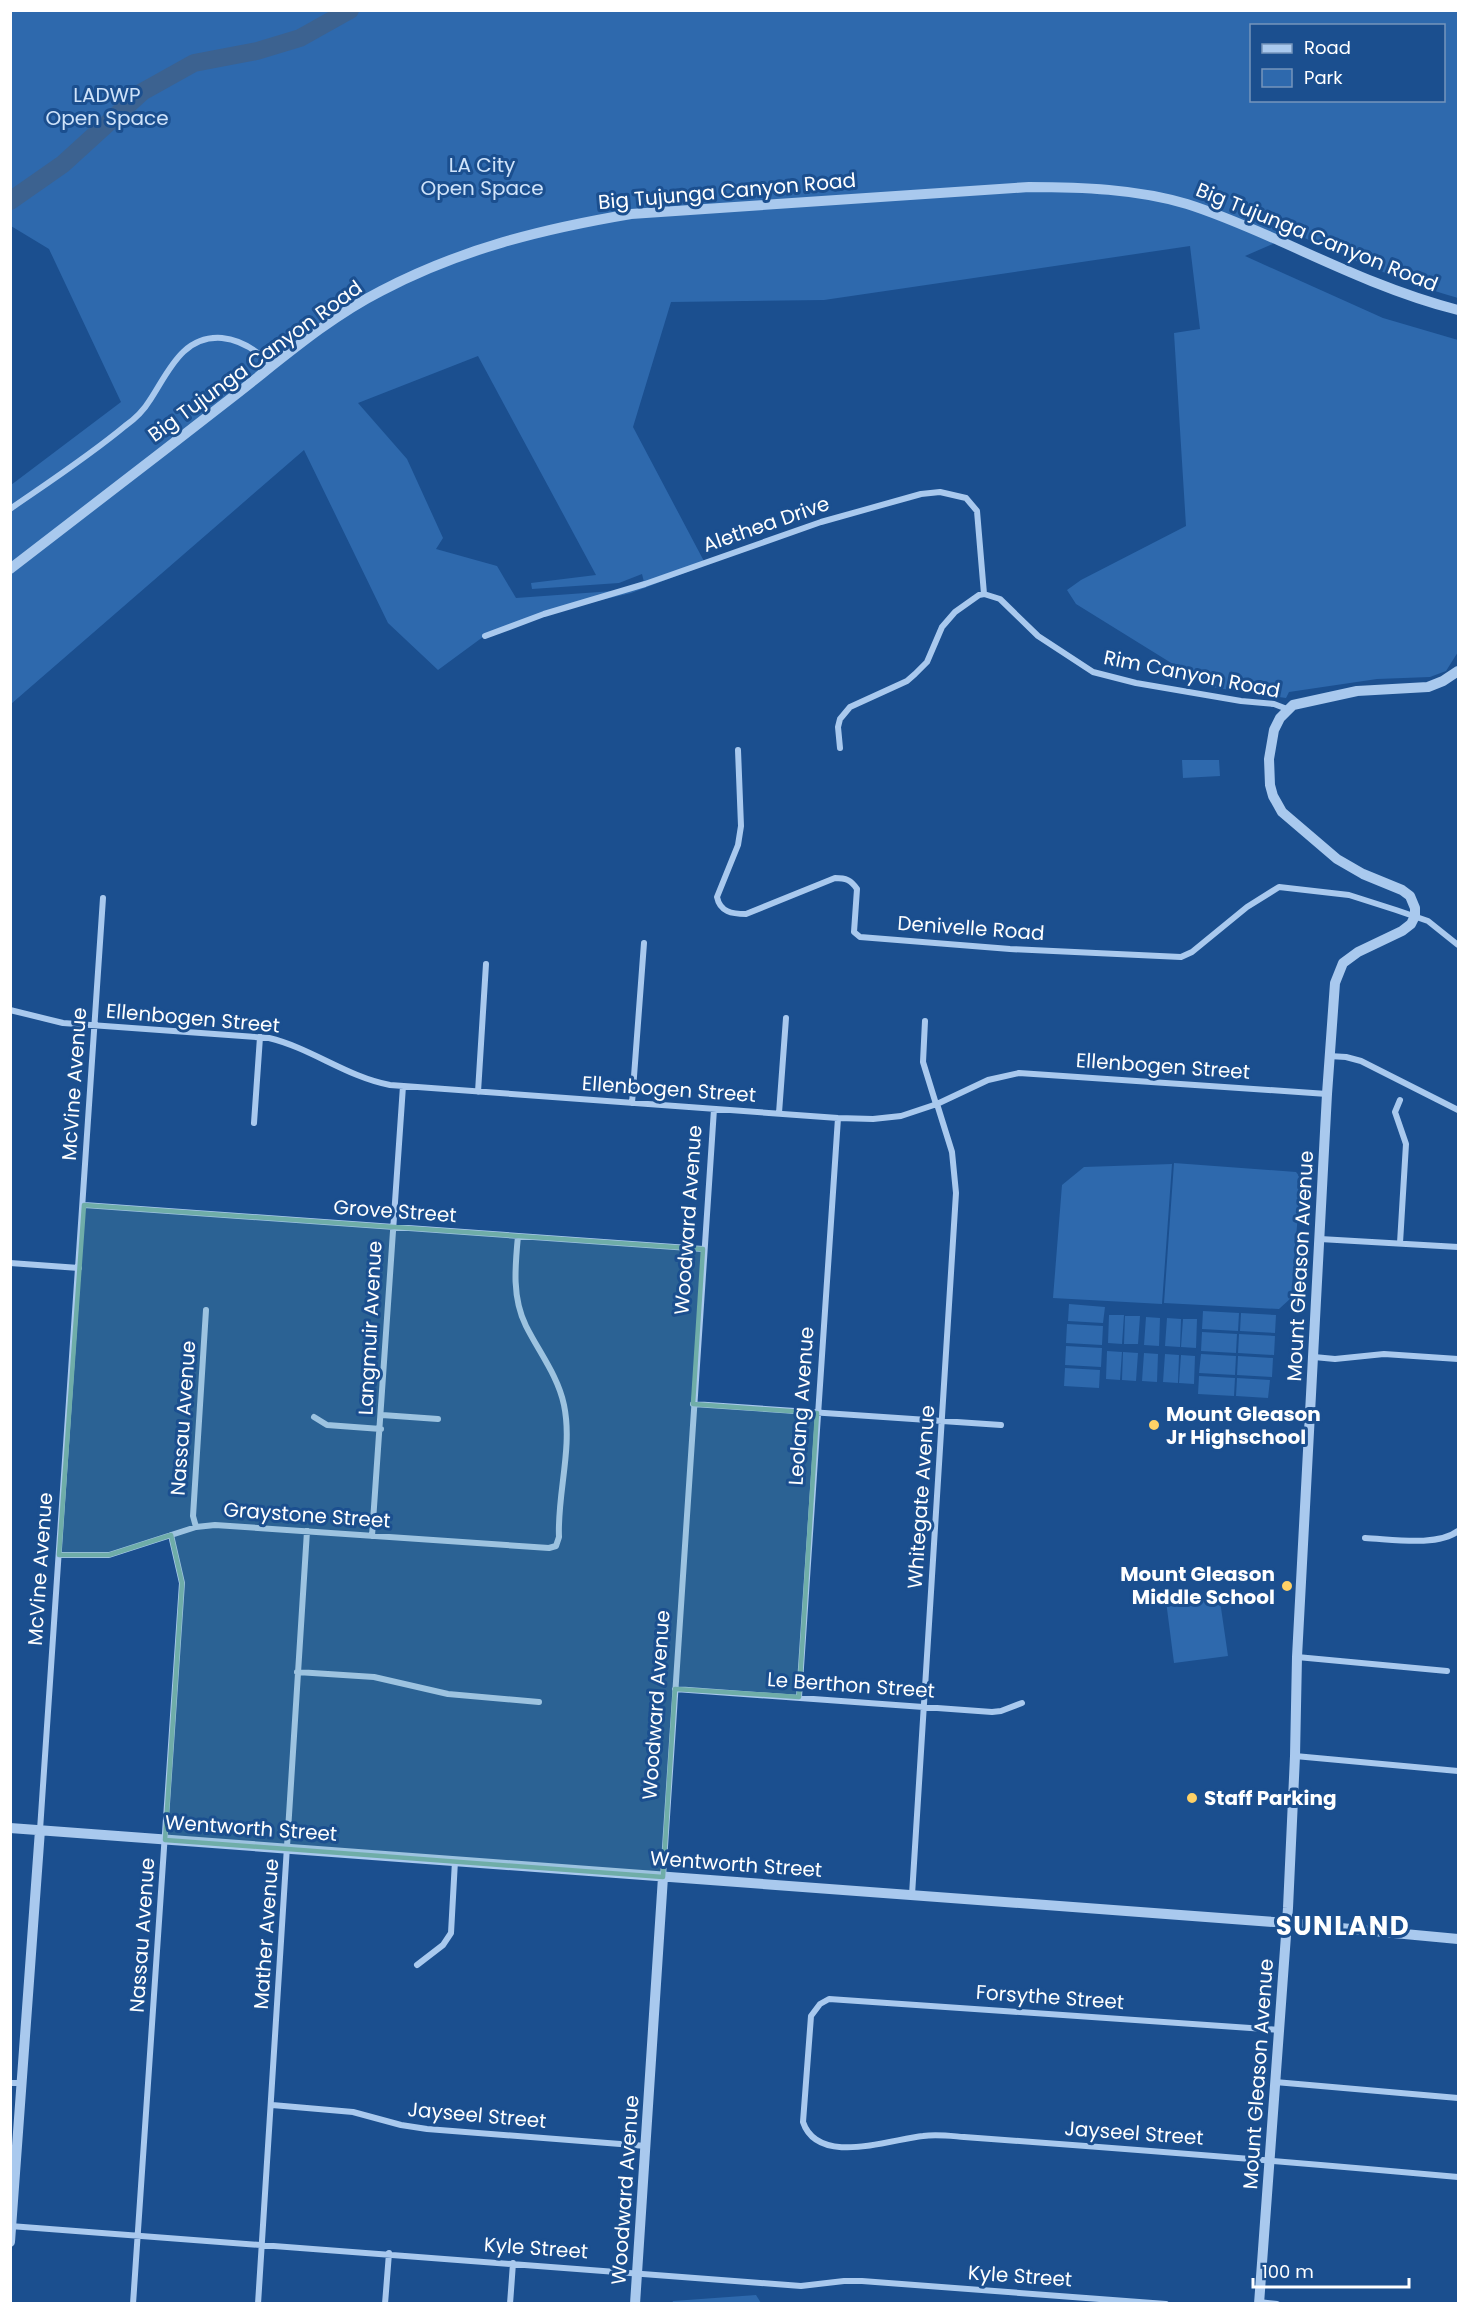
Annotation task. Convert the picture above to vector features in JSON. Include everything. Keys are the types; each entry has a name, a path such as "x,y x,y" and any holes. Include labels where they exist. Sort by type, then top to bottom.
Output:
{"street":[{"name":"Big Tujunga Canyon Road","path":"10,569 272,366 378,292 421,271 506,239 568,224 631,214 1029,188 1084,189 1136,194 1186,204 1238,222 1378,285 1423,301 1458,310"},
{"path":"10,509 127,425 150,400 171,365 184,350 192,345 218,338 232,339 254,350 272,366"},
{"name":"Alethea Drive","path":"485,636 544,614 645,584 831,519 921,494 940,492 966,498 977,511 984,594"},
{"path":"840,748 838,727 844,713 853,704 883,693 915,674 930,656 942,627 955,612 984,594"},
{"name":"Rim Canyon Road","path":"984,594 1000,600 1038,636 1093,672 1136,683 1241,701 1274,704 1287,709"},
{"path":"1458,671 1428,687 1357,691 1304,702 1287,709 1274,730 1269,759 1270,785 1282,812 1337,859 1410,896 1415,908 1415,916 1428,921 1458,945"},
{"name":"Denivelle Road","path":"738,750 741,826 738,845 717,897 719,905 724,910 735,914 746,914 835,878 843,878 852,881 857,889 853,924 854,932 860,936 1010,949 1181,957 1192,952 1247,907 1279,887 1349,895 1415,916"},
{"name":"McVine Avenue","path":"10,2242 16,2083 40,1830 103,898"},
{"name":"Mount Gleason Avenue","path":"1259,2303 1287,1923 1297,1657 1329,1056 1335,983 1340,968 1358,952 1402,931 1411,924 1415,916"},
{"path":"632,1103 644,943"},
{"path":"478,1092 486,964"},
{"name":"Ellenbogen Street","path":"10,1010 59,1022 96,1026 260,1037 291,1044 363,1078 382,1084 837,1118 888,1118 922,1110 988,1080 1019,1073 1327,1094"},
{"path":"779,1113 786,1018"},
{"name":"Whitegate Avenue","path":"912,1895 956,1194 952,1152 923,1062 925,1021"},
{"path":"254,1123 260,1037"},
{"path":"1329,1056 1361,1061 1458,1110"},
{"name":"Langmuir Avenue","path":"372,1536 403,1086"},
{"path":"1400,1100 1395,1112 1406,1144 1400,1243"},
{"name":"Woodward Avenue","path":"635,2304 714,1108"},
{"name":"Leolang Avenue","path":"799,1697 837,1118"},
{"name":"Grove Street","path":"84,1205 703,1249"},
{"name":"Graystone Street","path":"59,1555 109,1555 196,1527 224,1525 549,1548 556,1546 560,1538 566,1432 564,1405 559,1387 520,1312 515,1279 518,1236"},
{"path":"1320,1239 1458,1247"},
{"path":"10,1263 79,1268"},
{"name":"Nassau Avenue","path":"196,1527 193,1516 206,1310"},
{"path":"1314,1358 1335,1359 1384,1354 1458,1359"},
{"path":"693,1404 1001,1425"},
{"path":"382,1415 438,1419"},
{"path":"314,1417 327,1425 381,1429"},
{"name":"Mather Avenue","path":"258,2304 307,1531"},
{"path":"1365,1538 1434,1540 1450,1537 1458,1531"},
{"name":"Nassau Avenue","path":"133,2304 182,1583 171,1535"},
{"path":"1297,1657 1447,1671"},
{"path":"297,1672 374,1677 448,1694 540,1702"},
{"name":"Le Berthon Street","path":"675,1689 992,1712 1001,1711 1022,1702"},
{"path":"1295,1756 1458,1771"},
{"name":"Wentworth Street","path":"10,1828 1287,1923 1458,1938"},
{"path":"417,1965 443,1945 451,1934 455,1861"},
{"name":"Forsythe Street","path":"811,2136 805,2127 803,2117 810,2021 813,2011 820,2004 834,1998 1280,2030"},
{"path":"1275,2082 1458,2098"},
{"name":"Jayseel Street","path":"272,2105 353,2112 401,2125 427,2129 646,2146"},
{"name":"Jayseel Street","path":"811,2136 828,2145 858,2147 934,2135 1269,2160 1458,2177"},
{"name":"Kyle Street","path":"11,2226 801,2286 862,2281 1166,2304"},
{"path":"385,2304 389,2253"},
{"path":"510,2304 513,2263"},
{"path":"1259,2303 1277,2304"}],"highlighted area":[{"path":"84,1205 703,1249 693,1404 817,1413 799,1697 675,1689 663,1877 165,1840 182,1583 171,1535 109,1555 59,1555"}],"green space":[{"path":"346,10 346,15 362,10 1458,11 1458,298 1376,269 1296,234 1245,256 1383,318 1458,340 1458,652 1446,671 1430,677 1377,679 1289,692 1286,698 1210,687 1076,604 1067,590 1081,580 1186,526 1174,333 1200,329 1190,246 824,300 671,302 633,427 706,565 631,593 551,612 487,634 438,670 388,623 304,450 11,704 11,485 121,402 49,249 11,226 10,11","holes":["478,356 596,575 531,583 532,589 619,583 642,574 644,582 613,591 516,598 497,566 436,549 443,538 407,459 358,403"]},
{"path":"1182,760 1219,760 1220,776 1183,778"},
{"path":"1174,1163 1296,1172 1301,1178 1291,1298 1279,1309 1164,1303"},
{"path":"1172,1164 1162,1304 1053,1298 1062,1185 1084,1167"},
{"path":"1069,1304 1105,1307 1103,1323 1068,1321"},
{"path":"1203,1311 1239,1313 1238,1331 1202,1329"},
{"path":"1241,1313 1276,1315 1275,1333 1240,1331"},
{"path":"1109,1315 1124,1315 1122,1344 1108,1343"},
{"path":"1125,1316 1140,1316 1138,1344 1124,1344"},
{"path":"1146,1317 1160,1318 1159,1346 1144,1345"},
{"path":"1167,1318 1181,1319 1180,1347 1165,1346"},
{"path":"1183,1319 1197,1319 1196,1348 1181,1347"},
{"path":"1067,1324 1103,1326 1102,1345 1066,1343"},
{"path":"1202,1332 1237,1334 1236,1353 1201,1351"},
{"path":"1239,1334 1275,1336 1274,1355 1238,1353"},
{"path":"1066,1346 1102,1348 1101,1367 1065,1365"},
{"path":"1107,1351 1122,1352 1120,1380 1106,1379"},
{"path":"1123,1352 1138,1353 1136,1381 1122,1380"},
{"path":"1144,1353 1158,1354 1157,1382 1142,1381"},
{"path":"1165,1354 1179,1355 1178,1383 1163,1382"},
{"path":"1201,1354 1236,1356 1235,1375 1199,1373"},
{"path":"1181,1355 1195,1356 1194,1384 1179,1383"},
{"path":"1238,1356 1273,1358 1272,1377 1237,1375"},
{"path":"1065,1368 1100,1370 1099,1388 1064,1386"},
{"path":"1199,1376 1235,1378 1234,1396 1198,1394"},
{"path":"1237,1378 1270,1380 1268,1398 1236,1396"},
{"path":"1174,1596 1197,1599 1216,1598 1220,1601 1228,1656 1174,1663 1166,1601"},
{"path":"756,2295 761,2303 672,2303 673,2301"}],"waterway":[{"path":"10,201 63,164 142,92 194,63 257,51 300,38 350,10"}],"place":[{"name":"Mount Gleason Jr Highschool","path":"1154,1425"},
{"name":"Mount Gleason Middle School","path":"1287,1586"},
{"name":"Staff Parking","path":"1192,1798"}],"district":[{"name":"SUNLAND","path":"1343,1926"}],"park label":[{"name":"LADWP Open Space","path":"107,106"},
{"name":"LA City Open Space","path":"482,176"}]}
